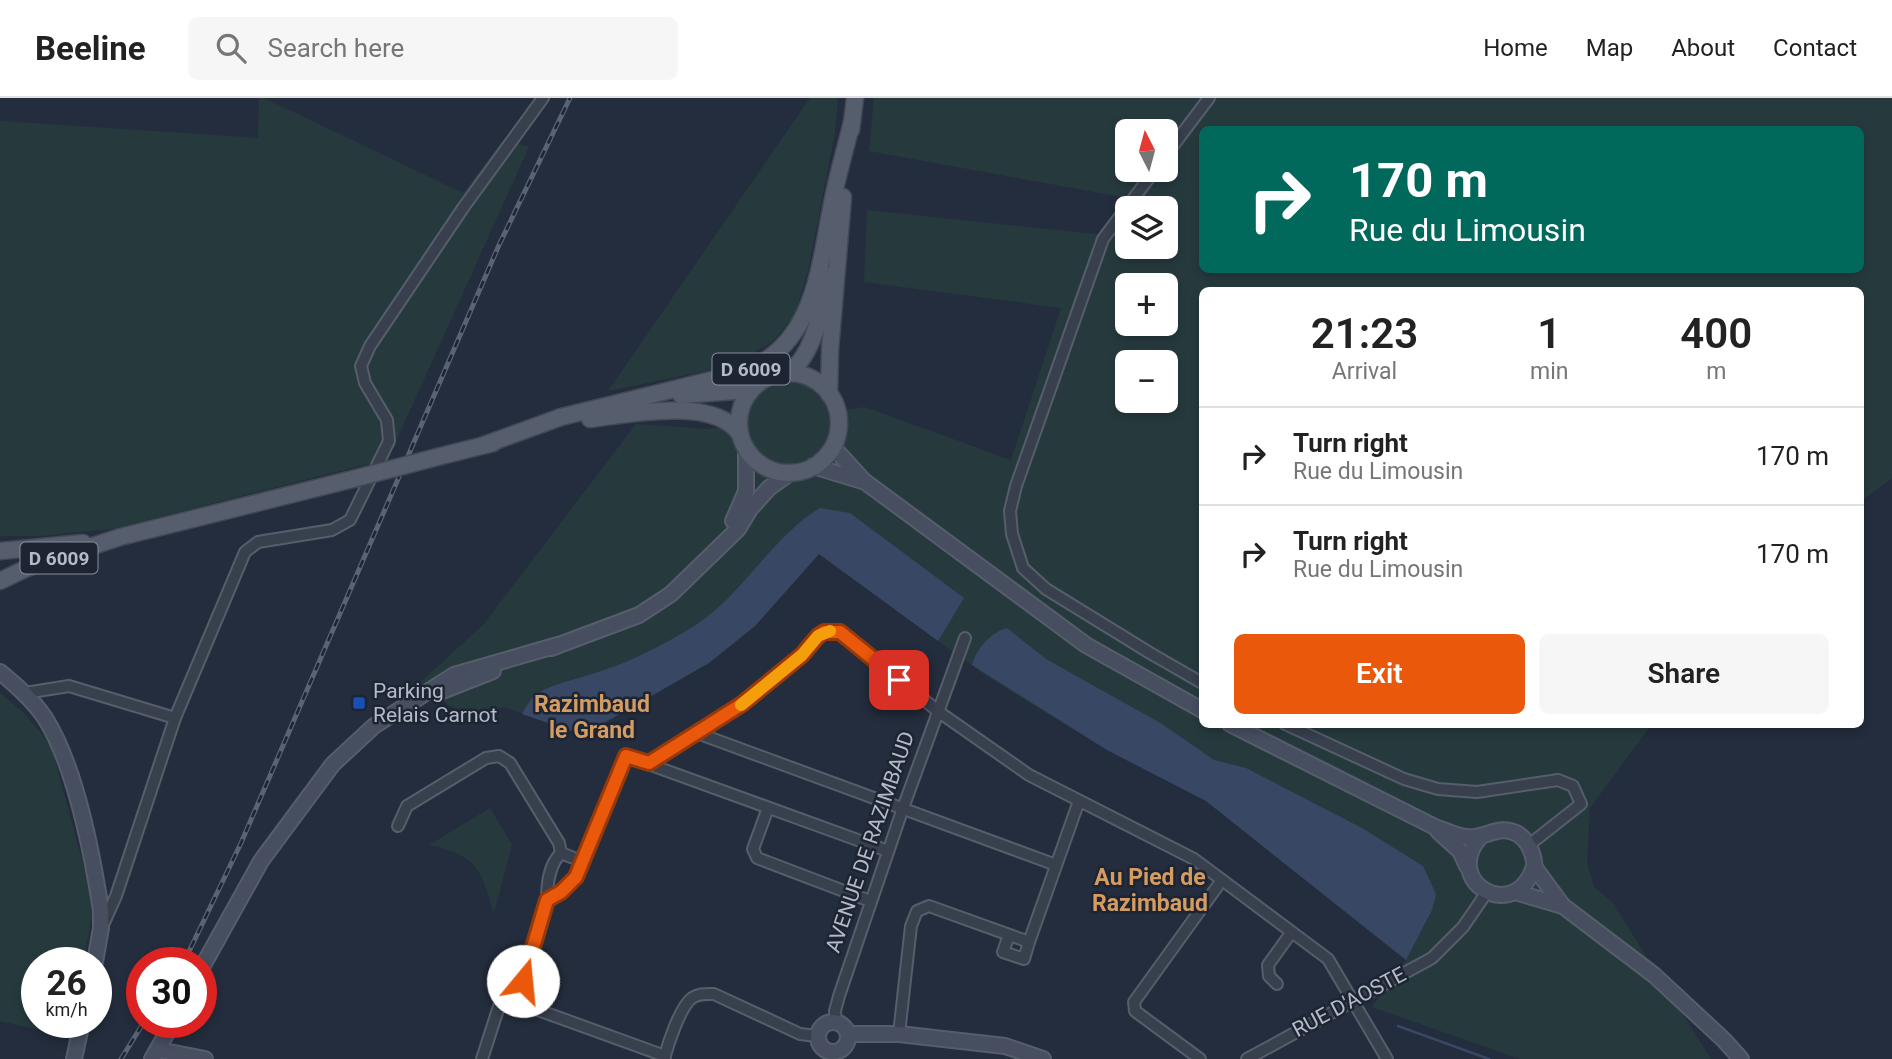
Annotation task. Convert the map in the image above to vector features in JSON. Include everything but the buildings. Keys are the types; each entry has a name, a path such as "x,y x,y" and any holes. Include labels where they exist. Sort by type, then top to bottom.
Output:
{"main road":[{"name":"D 6009","path":"829,394 836,254 855,98"},
{"name":"D 6009","path":"485,445 561,417 740,373 777,354 794,334 807,310 823,257 834,194 852,122"},
{"name":"D 6009","path":"788,373 797,367 807,354 836,254"},
{"path":"213,947 261,861 333,764 374,726 454,675 558,645 639,614 671,594 715,552 738,529 750,509 769,488 790,473 813,466 825,458 833,447 839,420 836,406 829,394 813,379 788,373 772,376 755,386 742,406 739,416 746,491 741,507 715,552"},
{"name":"D 6009","path":"0,581 27,568 120,537 578,421 622,407 681,395 735,391 755,386"},
{"name":"D 6009","path":"578,421 636,414 695,412 729,421 743,442"},
{"path":"743,442 754,459 767,468 790,473"},
{"path":"833,447 864,481 1086,645 1199,708"},
{"path":"813,466 864,481"},
{"name":"D 6009","path":"0,551 120,537"},
{"path":"0,672 25,693 44,716 59,741 72,781 97,883 101,928 98,947"},
{"path":"1238,728 1435,827 1466,837 1481,836"},
{"path":"1435,827 1460,851 1475,883 1486,892 1500,895 1515,892 1526,884 1535,868"},
{"path":"1469,870 1468,858 1472,845 1481,836 1493,830 1507,830 1519,835 1529,845 1535,868 1563,906 1654,975 1741,1059"},
{"path":"1515,892 1563,906"},
{"path":"831,1022 844,1026 848,1034 843,1048 828,1055 819,1044 817,1036 821,1026 831,1022"},
{"path":"848,1034 899,1034 1005,1046 1044,1059"},
{"path":"75,1059 79,1038"},
{"path":"164,1038 155,1054 205,1059"}],"street":[{"path":"101,928 117,896 175,718 245,552 258,542 332,530 351,520 389,441 387,420 365,383 361,366 370,346 463,208 543,98"},
{"path":"1178,139 1209,98"},
{"path":"1146,182 1102,239 1016,486 1010,511 1012,534 1023,568 1046,589 1199,681"},
{"path":"649,763 742,704 802,655 818,636 832,631 840,632 939,712 1029,775 1194,859 1328,959 1387,1059"},
{"name":"AVENUE DE RAZIMBAUD","path":"836,1022 835,1011 839,996 870,901 965,638"},
{"path":"25,693 69,686 175,718"},
{"path":"1294,728 1405,779 1438,789 1476,792 1558,780 1573,786 1581,804 1529,845"},
{"path":"697,733 1056,865"},
{"path":"398,826 407,806 486,758 499,756 510,763 559,843 561,853"},
{"path":"547,900 561,892 576,877 626,756 888,851"},
{"path":"1009,935 1003,951 1024,959 1079,802"},
{"path":"768,807 753,849 757,858 870,901"},
{"path":"561,853 581,861"},
{"path":"516,1002 547,900 553,861 561,853"},
{"path":"1200,1059 1135,1011 1134,1002 1222,880"},
{"name":"RUE D'AOSTE","path":"1247,1059 1432,957 1463,927 1486,892"},
{"path":"899,1034 911,926 917,911 929,906 1029,942"},
{"path":"1277,985 1269,976 1268,965 1291,933"},
{"path":"482,1059 502,997 665,1057 684,1008 691,999 701,993 714,995 800,1034 817,1036"}],"green space":[{"path":"259,98 264,98 463,193 503,140 529,147 388,459 111,529 40,536 0,536 0,121 258,138"},
{"path":"810,98 838,98 835,133 808,271 795,315 773,341 730,366 608,391"},
{"path":"874,98 1892,98 1892,478 1864,499 1864,287 1199,287 1199,728 1649,728 1590,808 1587,862 1594,887 1612,902 1711,1059 1520,1059 1372,1007 1406,960 1206,801 1107,750 988,677 819,554 755,626 709,663 583,735 504,707 472,717 415,687 483,625 636,424 709,429 745,424 750,407 758,394 770,385 797,381 810,386 822,397 831,412 865,407 1011,460 1061,308 864,282 867,210 1104,235 1115,218 1115,259 1178,259 1178,196 1117,196 869,151"},
{"path":"0,693 24,713 51,745 94,905 86,947 21,947 21,1026 0,1021"},
{"path":"490,808 512,844 494,913 485,885 475,866 458,854 429,845"}],"water":[{"path":"820,508 850,513 964,598 938,641 819,554 755,626 709,663 583,735 522,714 529,702 545,689 627,661 691,628 726,600 802,520"},
{"path":"1007,628 1046,659 1162,724 1214,760 1246,768 1362,828 1423,866 1436,894 1432,910 1406,960 1206,801 1107,750 972,665 985,642"}],"waterway":[{"path":"1398,1026 1489,1059"}],"railway":[{"path":"191,947 241,843 499,245 570,98"},
{"path":"121,1059 134,1038"}],"slow traffic":[{"path":"741,705 802,655 818,636 830,631"}],"place":[{"name":"Parking Relais Carnot","path":"359,703"}],"district":[{"name":"Razimbaud le Grand","path":"592,717"},
{"name":"Au Pied de Razimbaud","path":"1150,890"}],"route":[{"path":"523,981 547,900 561,892 576,877 626,756 649,763 681,743 742,704 802,655 824,632 840,632 899,680"}]}
